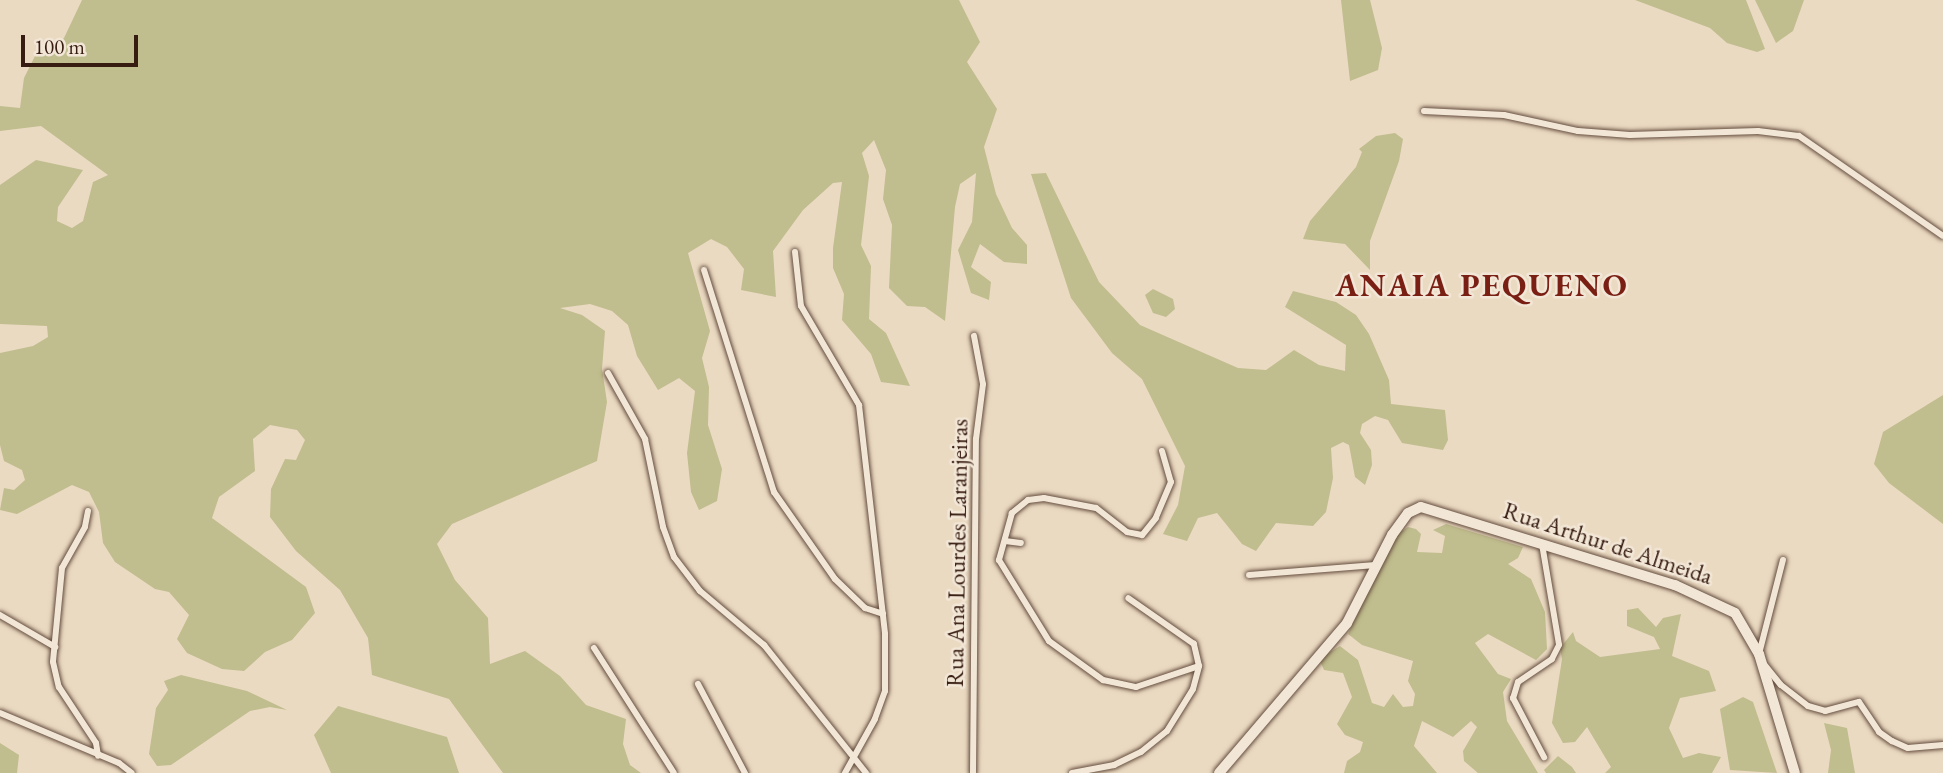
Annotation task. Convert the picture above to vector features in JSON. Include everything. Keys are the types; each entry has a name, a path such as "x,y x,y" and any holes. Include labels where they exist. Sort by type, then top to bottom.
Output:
{"street":[{"path":"1424,111 1504,116 1578,131 1630,135 1758,131 1799,136 1943,236"},
{"path":"795,252 801,306 859,405 883,614 885,691 855,758 845,773"},
{"path":"704,270 774,492 835,579 865,608 883,614"},
{"name":"Rua Ana Lourdes Laranjeiras","path":"974,336 983,384 976,439 974,773"},
{"path":"608,373 650,452 663,527 674,557 700,591 764,645 866,773"},
{"path":"1162,451 1171,482 1156,518 1142,536 1127,532 1096,508 1044,498 1020,504 1012,513 1001,568 1049,641 1111,683 1136,687 1199,666"},
{"name":"Rua Arthur de Almeida","path":"1377,565 1400,522 1421,507 1541,542 1720,603 1735,613 1760,657 1795,773"},
{"path":"88,511 85,527 62,568 55,647 59,687 96,743 98,756"},
{"path":"1005,541 1021,543"},
{"path":"1541,542 1559,645 1552,659 1518,682 1513,698 1544,757"},
{"path":"1783,560 1760,657 1781,685 1808,706 1825,711 1859,702 1879,733 1908,748 1943,745"},
{"path":"1249,575 1377,565"},
{"path":"1219,773 1347,623 1377,565"},
{"path":"1072,773 1114,765 1156,741 1185,705 1199,666 1198,652 1185,635 1128,598"},
{"path":"0,615 55,647"},
{"path":"594,648 674,773"},
{"path":"698,684 745,773"},
{"path":"0,713 132,773"}],"shaded area":[{"path":"82,0 959,0 980,42 967,62 997,109 984,147 996,194 1012,228 1027,245 1027,264 1004,262 980,244 971,267 991,282 989,300 971,293 958,250 972,222 976,173 960,184 955,207 945,321 925,307 907,306 889,288 892,225 883,199 886,170 874,140 862,153 869,176 861,245 871,266 869,319 886,333 910,386 881,382 871,354 842,320 844,294 833,268 833,248 842,182 833,183 803,210 773,251 776,297 741,290 744,269 727,247 711,239 688,253 710,331 702,358 709,387 708,425 722,469 717,501 699,510 691,492 687,453 695,391 679,378 658,390 637,356 628,325 612,311 590,304 560,308 582,315 605,331 602,369 607,402 597,461 452,524 437,544 455,580 488,618 490,664 525,651 560,676 586,705 626,719 623,744 630,765 641,773 503,773 449,699 372,675 368,638 340,590 296,551 270,517 271,489 285,459 296,460 305,440 297,430 270,425 253,439 255,471 219,497 212,518 306,587 315,613 292,640 265,652 244,671 222,669 187,653 177,639 189,615 169,592 155,589 115,562 103,543 99,512 89,492 72,485 17,514 0,510 4,488 14,490 25,480 22,470 4,461 0,445 0,353 33,346 48,337 47,326 0,324 0,185 36,160 83,170 58,207 57,221 72,228 83,221 93,182 108,175 41,126 0,131 0,106 20,108 24,78 38,50 53,48 64,38"},
{"path":"1341,0 1370,0 1382,48 1378,70 1350,81"},
{"path":"1635,0 1746,0 1765,49 1757,52 1727,43 1710,28"},
{"path":"1755,0 1804,0 1793,31 1776,43"},
{"path":"1395,133 1403,139 1399,161 1370,241 1370,270 1345,244 1303,239 1310,221 1356,167 1362,152 1359,149 1376,136"},
{"path":"1046,173 1099,282 1140,325 1238,368 1266,370 1294,350 1319,365 1345,371 1346,345 1285,307 1293,291 1336,302 1356,315 1369,334 1389,380 1391,404 1445,410 1448,440 1443,450 1402,443 1388,420 1375,416 1362,424 1360,433 1371,450 1372,465 1365,485 1355,477 1349,445 1343,442 1331,448 1333,478 1326,512 1313,526 1276,523 1256,551 1242,544 1217,513 1198,518 1187,541 1163,534 1178,505 1185,466 1142,379 1112,353 1071,298 1031,174"},
{"path":"1153,289 1173,299 1175,309 1166,317 1153,313 1145,295"},
{"path":"1943,395 1943,524 1889,483 1874,464 1883,432"},
{"path":"1446,524 1523,547 1518,558 1508,564 1531,579 1545,612 1547,649 1536,660 1488,634 1475,643 1498,674 1511,679 1503,692 1507,721 1538,773 1478,773 1464,761 1463,751 1477,727 1471,721 1453,737 1422,721 1414,746 1437,773 1344,773 1347,761 1360,752 1363,742 1345,735 1337,724 1352,697 1343,673 1324,670 1319,659 1340,646 1358,660 1372,703 1384,707 1393,694 1403,707 1413,706 1415,694 1408,681 1413,661 1362,645 1348,634 1393,537 1408,527 1416,529 1421,534 1417,552 1442,553 1445,536 1433,530"},
{"path":"1638,608 1656,627 1663,618 1681,614 1672,656 1709,671 1716,691 1680,698 1669,728 1683,758 1699,753 1721,757 1712,773 1605,773 1611,767 1587,727 1575,742 1563,743 1552,723 1562,659 1560,648 1573,632 1576,641 1600,657 1660,649 1654,637 1627,626 1627,610"},
{"path":"181,675 247,691 287,710 270,707 250,711 171,765 157,766 149,754 156,708 168,690 164,681"},
{"path":"1743,697 1753,702 1777,773 1730,770 1720,709"},
{"path":"338,706 447,737 459,773 331,773 314,735"},
{"path":"1824,723 1847,728 1855,773 1828,773 1831,750"},
{"path":"0,743 19,755 17,773 0,773"},
{"path":"1558,756 1576,773 1546,773 1544,770"}],"district":[{"name":"ANAIA PEQUENO","path":"1482,285"}]}
